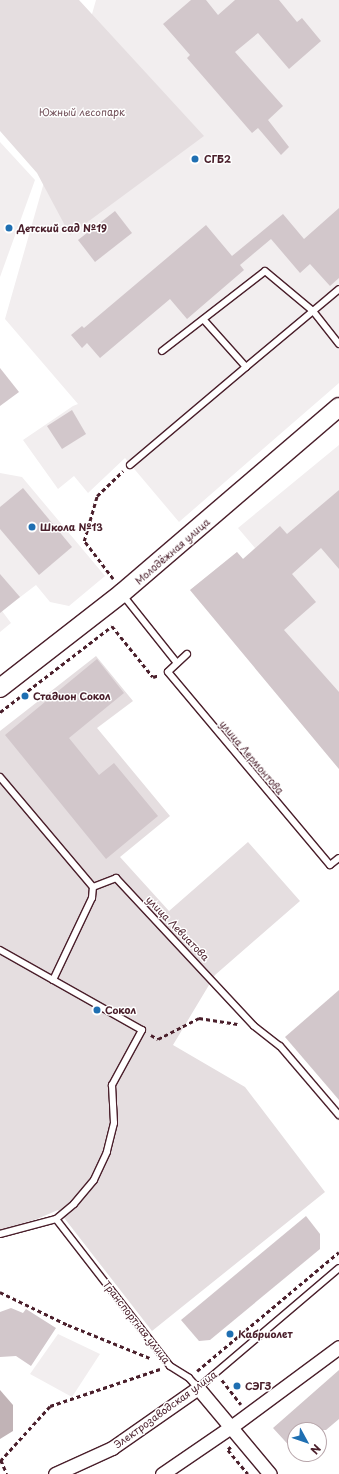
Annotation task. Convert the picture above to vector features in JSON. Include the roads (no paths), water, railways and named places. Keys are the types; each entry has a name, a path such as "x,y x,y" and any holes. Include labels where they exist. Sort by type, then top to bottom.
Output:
{"main road":[{"name":"Молодёжная улица","path":"0,688 118,587 339,407"}],"street":[{"path":"162,1474 231,1427 339,1347"},
{"name":"Транспортная улица","path":"198,1388 270,1474"},
{"name":"Электрозаводская улица","path":"55,1474 112,1448 198,1388"}],"lane":[{"path":"162,351 265,271 313,311 339,344"},
{"path":"130,465 339,289"},
{"path":"203,319 246,367"},
{"path":"118,587 178,663 187,654"},
{"name":"улица Лермонтова","path":"178,663 168,672 330,865 339,858"},
{"path":"0,777 92,887 92,898 53,980"},
{"name":"улица Левиатова","path":"92,887 116,878 254,1026 280,1046 339,1115"},
{"path":"0,950 142,1030 112,1085 114,1122 107,1152 94,1180 74,1204 56,1219 0,1234"},
{"name":"Транспортная улица","path":"56,1219 170,1366 189,1378 198,1388"},
{"name":"Электрозаводская улица","path":"198,1388 339,1268"}],"place":[{"name":"СГБ2","path":"195,159"},
{"name":"Детский сад №19","path":"9,228"},
{"name":"Школа №13","path":"32,527"},
{"name":"Стадион Сокол","path":"25,696"},
{"name":"Сокол","path":"97,1010"},
{"name":"Кабриолет","path":"230,1334"},
{"name":"СЭГЗ","path":"237,1386"}],"park label":[{"name":"Южный лесопарк","path":"82,112"}]}
